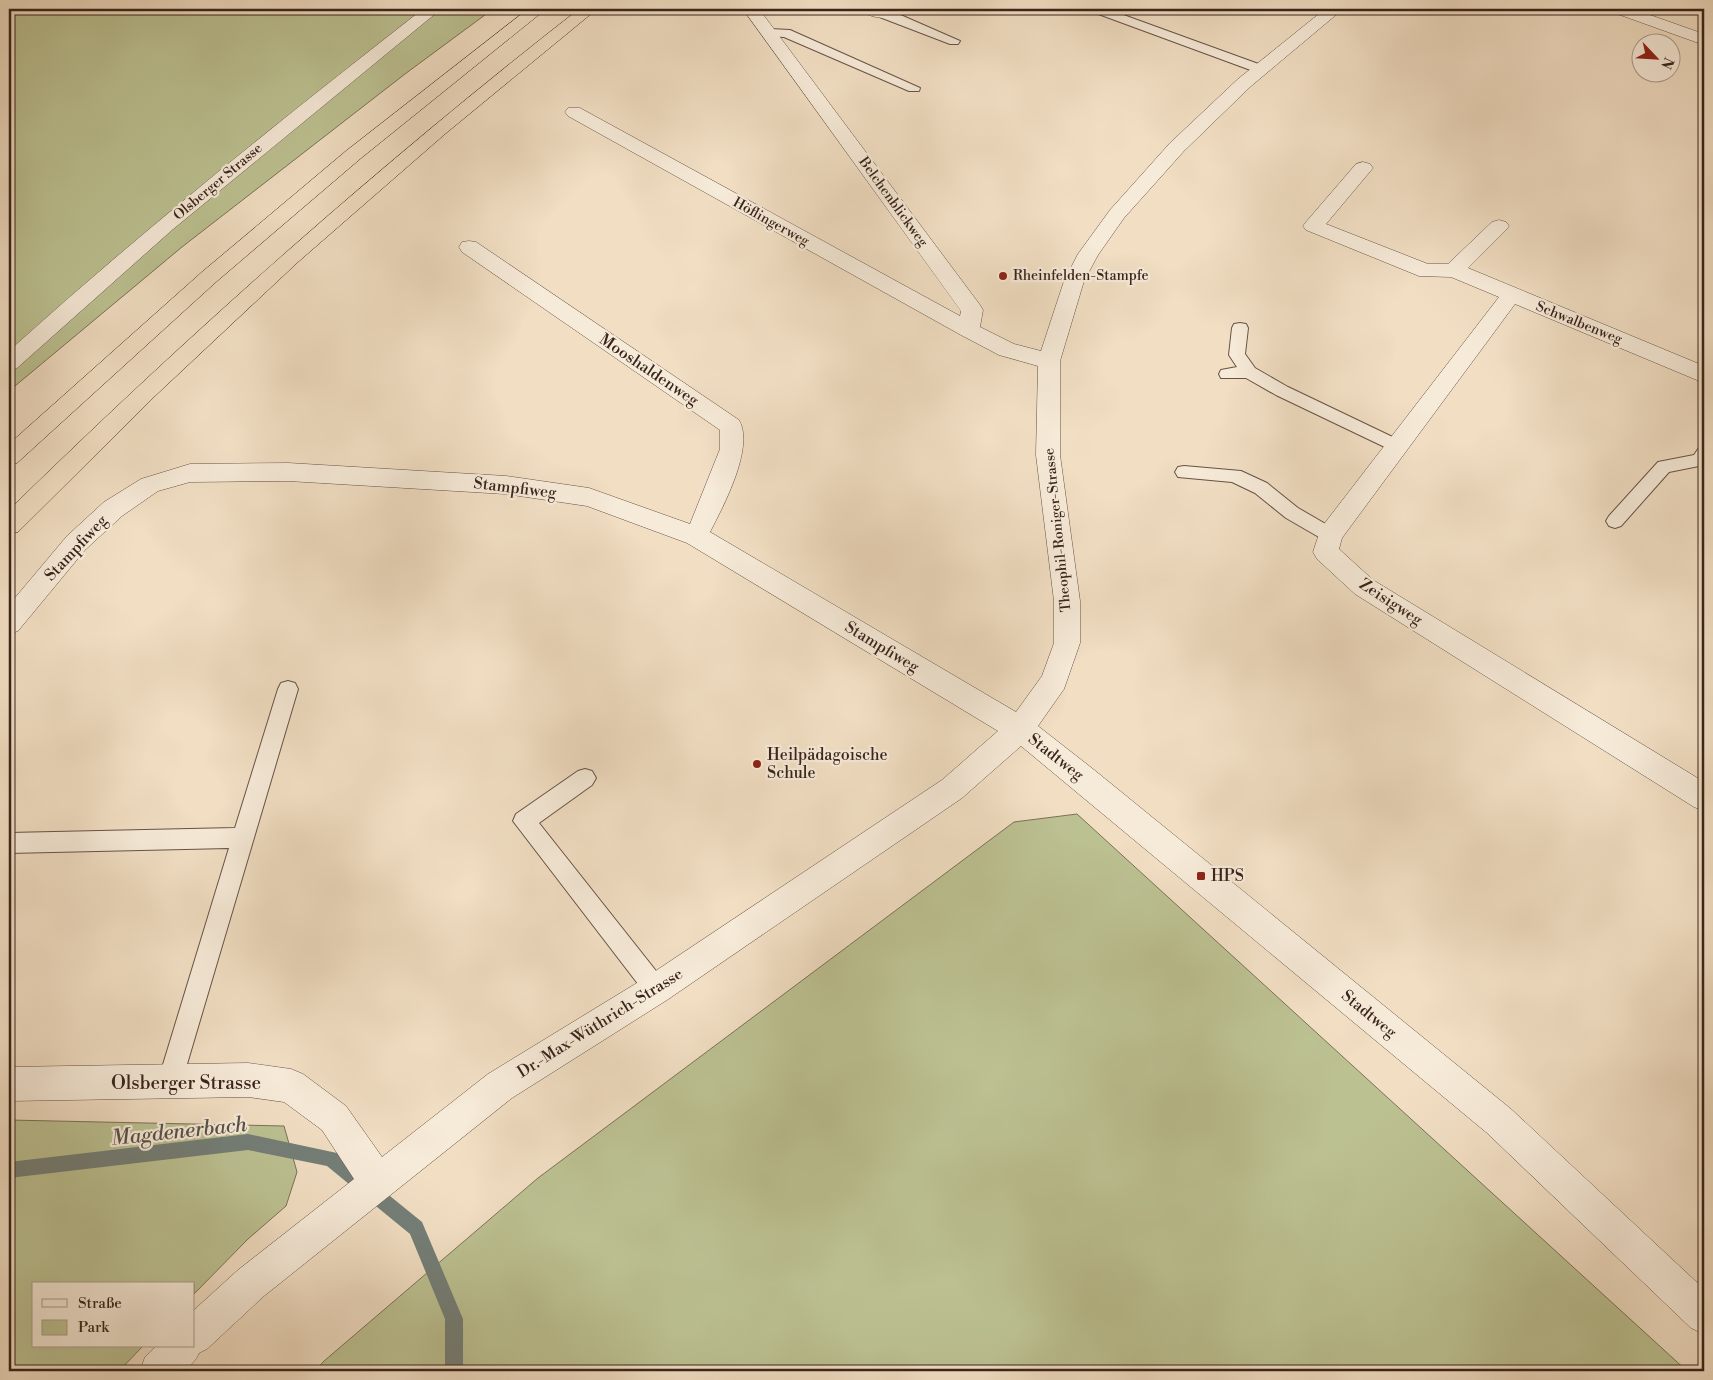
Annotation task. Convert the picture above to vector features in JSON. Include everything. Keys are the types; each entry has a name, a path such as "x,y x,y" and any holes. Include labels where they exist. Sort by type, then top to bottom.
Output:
{"highway":[{"path":"9,457 209,277 353,155 538,9"},
{"path":"9,525 255,291 392,171 589,9"}],"street":[{"name":"Olsberger Strasse","path":"9,363 77,299 268,140 433,9"},
{"name":"Belchenblickweg","path":"751,9 770,32 972,310 969,330"},
{"name":"Theophil-Roniger-Strasse","path":"1020,729 1054,681 1067,643 1067,601 1048,455 1049,361 1074,281 1088,254 1117,214 1177,147 1260,70 1335,9"},
{"path":"1618,9 1704,40"},
{"name":"Höflingerweg","path":"574,112 969,330"},
{"name":"Schwalbenweg","path":"1363,168 1313,226 1426,271 1454,270 1704,375"},
{"path":"1454,270 1499,226"},
{"name":"Mooshaldenweg","path":"469,247 732,426 732,449 711,506 696,536"},
{"path":"1330,535 1511,295"},
{"path":"969,330 1007,350 1049,361"},
{"name":"Stampfiweg","path":"9,623 76,543 113,509 150,484 190,473 288,472 506,485 589,497 696,536 1020,729"},
{"name":"Zeisigweg","path":"1330,535 1326,552 1364,587 1704,798"},
{"name":"Dr.-Max-Wüthrich-Strasse","path":"195,1335 251,1283 295,1247 500,1086 656,989 952,789 1020,729"},
{"name":"Stadtweg","path":"1020,729 1090,784 1500,1121 1704,1315"},
{"name":"Olsberger Strasse","path":"9,1084 248,1080 291,1086 334,1118 378,1183"},
{"path":"159,1371 181,1348"}],"lane":[{"path":"1097,9 1260,70"},
{"path":"875,11 954,41"},
{"path":"770,32 786,33 914,88"},
{"path":"1240,328 1237,355 1249,372 1282,391 1397,446"},
{"path":"1227,374 1249,372"},
{"path":"1615,521 1664,467 1700,460 1704,453"},
{"path":"1184,472 1235,476 1261,488 1292,512 1330,535"},
{"path":"170,1081 288,689"},
{"path":"585,778 524,820 656,989"},
{"path":"9,843 243,838"}],"green space":[{"path":"9,9 493,9 405,74 182,247 9,391"},
{"path":"1077,814 1687,1371 315,1371 324,1361 538,1178 1014,822"},
{"path":"9,1120 284,1126 297,1172 286,1206 248,1239 195,1293 195,1282 32,1282 32,1348 141,1348 119,1371 9,1371"}],"waterway":[{"name":"Magdenerbach","path":"9,1170 248,1142 331,1159 416,1228 454,1319 454,1371"}],"place":[{"name":"Rheinfelden-Stampfe","path":"1003,276"},
{"name":"Heilpädagoische Schule","path":"757,764"},
{"name":"HPS","path":"1201,876"}]}
